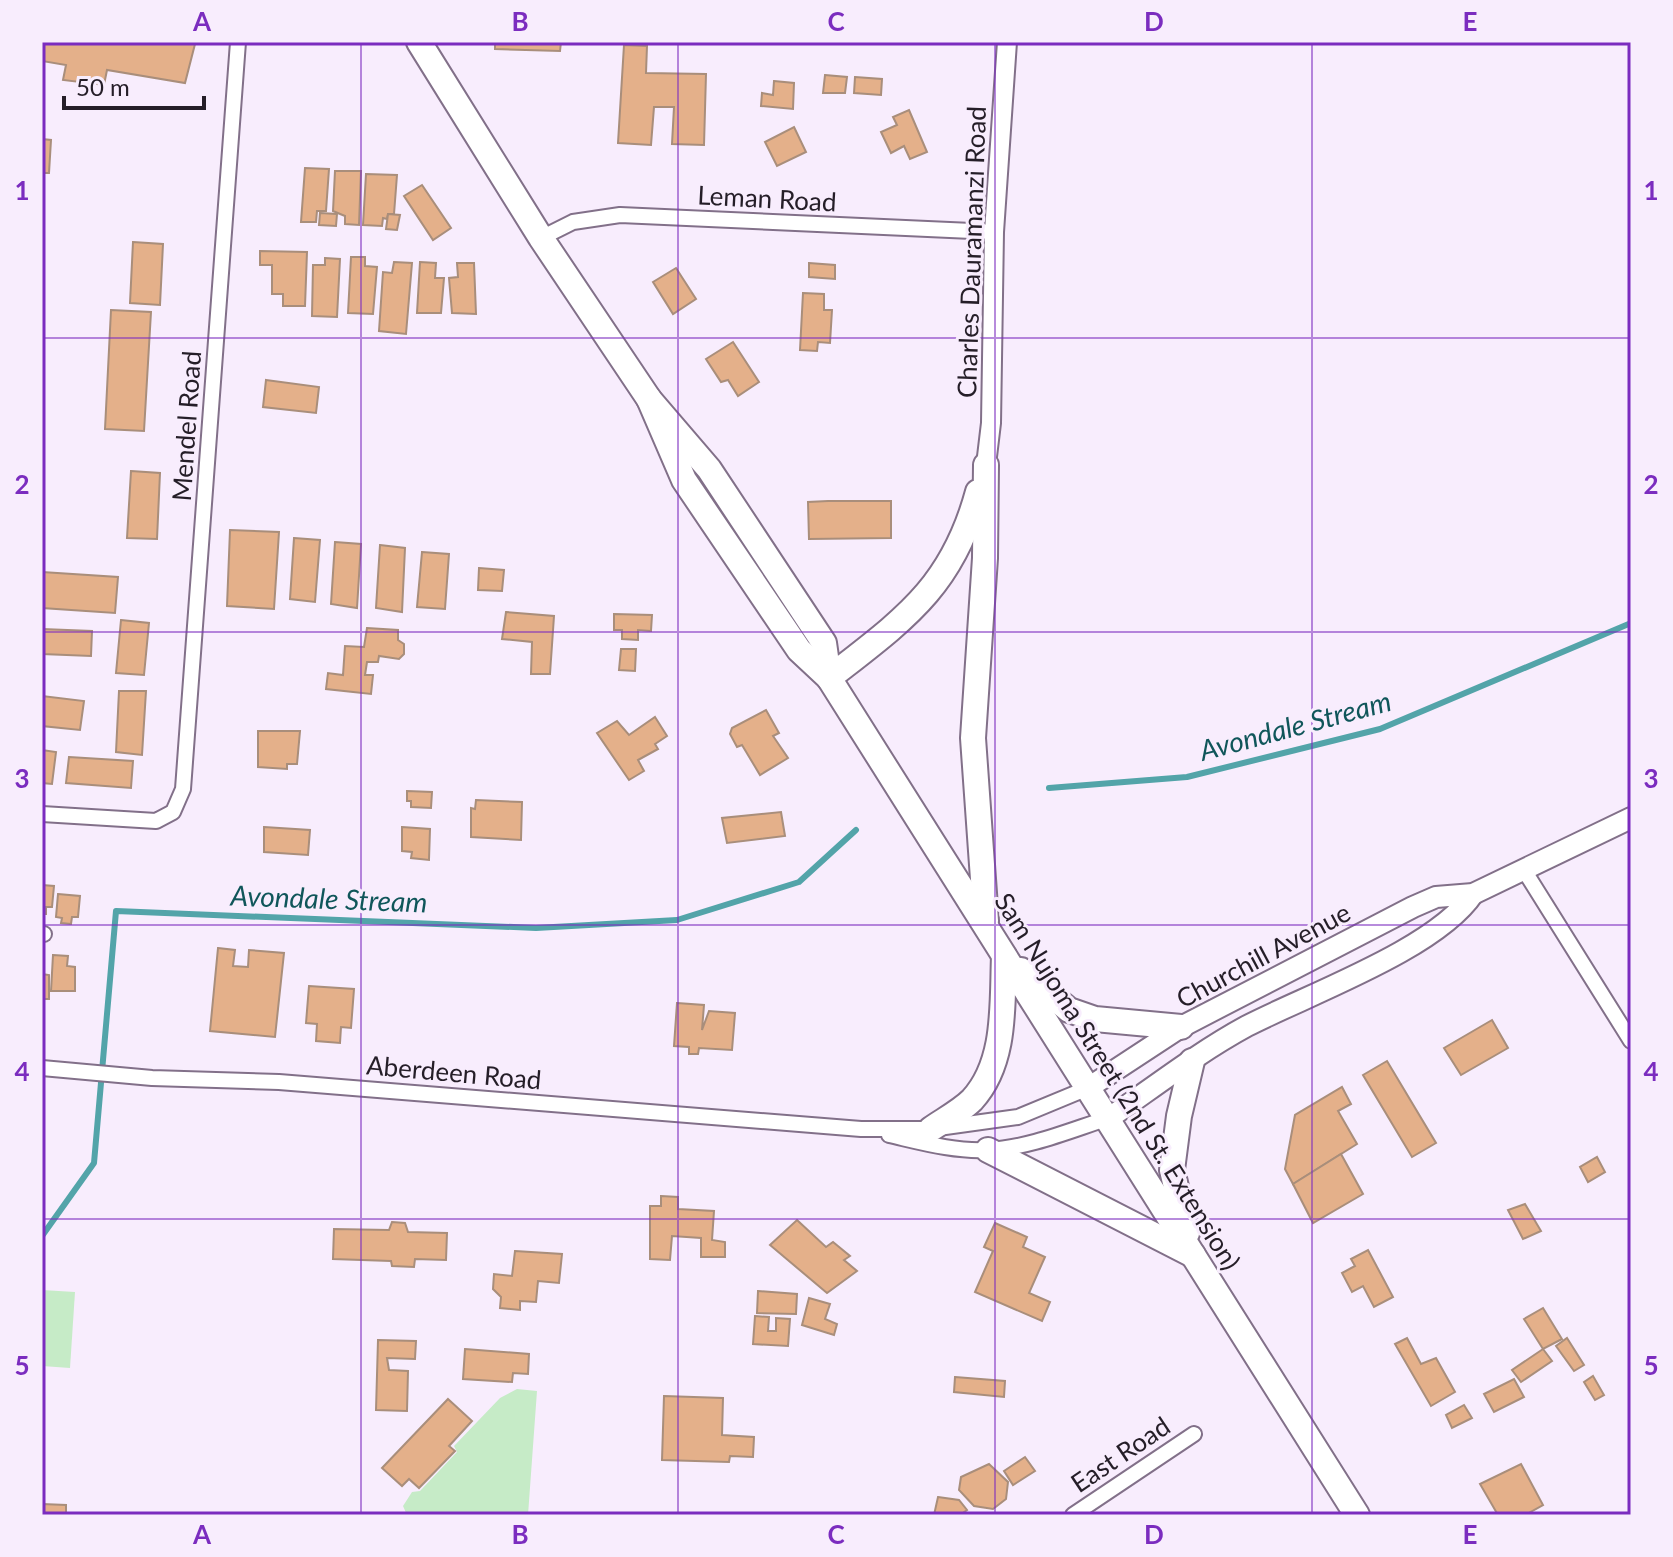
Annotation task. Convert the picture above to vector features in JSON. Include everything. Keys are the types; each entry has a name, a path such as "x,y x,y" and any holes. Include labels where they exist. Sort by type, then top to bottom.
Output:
{"highway":[{"name":"Sam Nujoma Street (2nd St. Extension)","path":"419,42 541,238 649,399 709,469 824,643 829,678 1357,1515"},
{"path":"829,678 929,594 961,543 986,465"},
{"path":"986,465 985,558 973,738 986,926"},
{"path":"1004,956 1069,1010 1095,1019 1181,1027"},
{"path":"931,1129 973,1099 995,1059 1001,1034 1004,956"},
{"path":"1192,1061 1179,1116 1172,1170 1193,1255"},
{"path":"988,1150 1193,1255"}],"main road":[{"name":"Churchill Avenue","path":"1088,1088 1181,1027 1413,907 1436,897 1473,894 1631,818"},
{"name":"Churchill Avenue","path":"1109,1118 1245,1028 1428,935 1461,913 1473,894"}],"street":[{"name":"Mendel Road","path":"42,814 156,821 173,812 183,789 238,42"},
{"name":"Charles Dauramanzi Road","path":"986,465 991,423 994,232 1007,42"},
{"name":"Leman Road","path":"541,238 573,222 620,215 994,232"},
{"path":"1524,870 1631,1041"},
{"name":"Aberdeen Road","path":"42,1068 152,1078 279,1082 861,1129 931,1129 1018,1117 1088,1088"},
{"name":"Aberdeen Road","path":"861,1129 934,1145 988,1150 1046,1138 1109,1118"},
{"name":"East Road","path":"1073,1515 1194,1434"}],"green space":[{"path":"42,1290 75,1292 70,1368 42,1366"},
{"path":"517,1389 537,1391 528,1515 407,1515 403,1506 412,1492 420,1491 457,1452 454,1446 500,1398"}],"building":[{"path":"42,42 195,44 185,83 107,70 104,85 63,80 66,65 42,61"},
{"path":"495,42 561,42 560,51 495,49"},
{"path":"624,45 647,46 646,73 706,74 704,145 672,144 674,107 654,107 651,145 618,143"},
{"path":"825,75 847,77 845,93 823,93"},
{"path":"855,77 882,79 881,95 854,93"},
{"path":"774,81 794,83 793,109 761,106 762,93 773,95"},
{"path":"909,110 927,152 910,159 904,146 891,153 881,132 897,125 893,117"},
{"path":"794,127 806,152 777,166 765,142"},
{"path":"42,139 51,140 49,173 42,173"},
{"path":"305,168 329,169 326,211 317,211 316,222 301,222"},
{"path":"335,171 361,171 359,225 345,224 345,216 333,211"},
{"path":"366,174 397,175 394,214 383,218 382,226 363,225"},
{"path":"422,185 451,228 433,240 404,196"},
{"path":"320,213 337,214 336,226 319,225"},
{"path":"388,214 400,215 397,230 386,229"},
{"path":"133,242 163,244 160,305 130,303"},
{"path":"260,251 307,252 305,306 283,306 283,294 272,294 272,265 260,265"},
{"path":"351,257 365,257 365,266 377,267 373,314 348,313"},
{"path":"325,258 340,259 337,317 312,316 313,265 325,265"},
{"path":"394,262 412,263 406,334 379,331 383,272 392,273"},
{"path":"420,262 436,263 435,278 444,278 441,313 417,313"},
{"path":"457,263 474,263 476,314 452,313 449,278 458,277"},
{"path":"809,263 835,265 835,279 809,277"},
{"path":"676,268 696,299 673,314 653,282"},
{"path":"803,293 824,294 824,310 832,310 830,343 818,342 817,351 800,350"},
{"path":"111,310 151,312 144,431 105,429"},
{"path":"733,342 759,382 738,396 728,380 721,382 706,359"},
{"path":"266,380 319,387 316,413 263,407"},
{"path":"131,471 160,473 157,539 127,538"},
{"path":"891,501 891,538 809,539 808,502"},
{"path":"230,530 279,532 274,609 227,606"},
{"path":"294,538 320,540 315,602 290,599"},
{"path":"335,542 361,544 357,608 331,604"},
{"path":"380,545 405,548 402,612 376,608"},
{"path":"422,552 449,554 445,609 417,607"},
{"path":"479,568 504,570 502,591 478,590"},
{"path":"42,572 118,577 115,613 42,608"},
{"path":"506,612 554,616 550,674 531,674 532,642 502,639"},
{"path":"614,614 652,615 651,631 638,630 638,640 622,639 622,630 614,630"},
{"path":"121,620 149,623 144,675 116,673"},
{"path":"367,628 398,630 398,640 404,644 404,654 399,659 379,656 378,662 367,662 365,675 373,675 371,694 326,689 328,673 343,675 345,646 364,647"},
{"path":"42,629 92,631 91,656 42,654"},
{"path":"621,649 636,649 635,671 619,670"},
{"path":"119,691 146,691 142,755 116,752"},
{"path":"42,696 84,701 80,730 42,726"},
{"path":"766,710 779,733 773,736 788,758 760,775 742,745 737,747 730,734 732,728"},
{"path":"655,717 667,736 655,744 658,749 638,760 644,771 629,780 597,733 617,721 629,735"},
{"path":"258,731 300,731 297,764 287,764 287,769 258,767"},
{"path":"42,750 56,752 52,784 42,783"},
{"path":"69,757 133,761 131,788 66,783"},
{"path":"407,791 432,792 431,808 411,807 411,801 407,801"},
{"path":"476,800 522,802 521,840 471,837 471,808 475,809"},
{"path":"781,812 785,836 727,843 722,818"},
{"path":"264,827 310,830 308,855 264,852"},
{"path":"402,827 430,829 429,860 411,858 412,852 402,851"},
{"path":"42,885 54,886 52,907 46,907 46,914 42,914"},
{"path":"58,894 80,896 78,917 72,917 71,924 61,923 62,918 56,917"},
{"path":"218,948 235,950 233,966 248,967 249,950 284,953 275,1037 210,1031"},
{"path":"53,955 68,956 67,966 75,967 75,991 51,991"},
{"path":"42,974 49,975 49,999 42,999"},
{"path":"309,986 354,989 351,1028 341,1027 340,1043 316,1041 317,1024 306,1023"},
{"path":"677,1003 704,1005 702,1030 709,1011 735,1013 732,1050 699,1048 698,1054 689,1054 689,1047 674,1046"},
{"path":"1492,1020 1508,1048 1461,1075 1444,1048"},
{"path":"1387,1061 1436,1143 1412,1157 1363,1075"},
{"path":"1342,1087 1351,1104 1338,1111 1357,1144 1293,1184 1285,1169 1295,1115"},
{"path":"1341,1154 1363,1194 1313,1223 1293,1184"},
{"path":"1597,1157 1605,1172 1588,1182 1580,1167"},
{"path":"661,1196 678,1197 678,1209 714,1211 712,1240 725,1242 725,1257 701,1257 701,1238 672,1236 670,1260 650,1259 650,1206 661,1206"},
{"path":"1525,1204 1541,1231 1523,1239 1508,1210"},
{"path":"797,1220 826,1247 833,1242 850,1256 844,1260 857,1271 827,1293 770,1245"},
{"path":"392,1222 405,1223 408,1232 447,1233 446,1260 415,1259 414,1267 392,1266 391,1261 333,1259 334,1229 389,1230"},
{"path":"995,1223 1027,1237 1023,1247 1045,1257 1029,1293 1050,1302 1042,1321 975,1292 993,1251 984,1247"},
{"path":"1368,1250 1393,1297 1374,1307 1363,1286 1352,1292 1342,1273 1355,1266 1351,1259"},
{"path":"515,1251 562,1254 559,1283 538,1281 536,1302 520,1301 520,1310 500,1308 501,1297 493,1289 494,1274 512,1276"},
{"path":"758,1291 797,1294 796,1314 757,1313"},
{"path":"809,1298 830,1304 825,1319 837,1324 834,1335 802,1325"},
{"path":"1543,1308 1562,1339 1543,1349 1524,1319"},
{"path":"755,1316 769,1317 768,1331 776,1331 776,1318 790,1319 788,1346 753,1344"},
{"path":"1407,1338 1421,1364 1436,1358 1455,1392 1431,1406 1395,1344"},
{"path":"1567,1338 1584,1365 1574,1371 1556,1346"},
{"path":"378,1340 416,1341 415,1359 387,1358 389,1370 408,1371 407,1411 376,1410"},
{"path":"465,1349 529,1354 528,1374 513,1373 512,1382 463,1379"},
{"path":"1543,1349 1552,1361 1521,1382 1512,1370"},
{"path":"1593,1376 1604,1395 1595,1400 1584,1382"},
{"path":"955,1377 1005,1381 1004,1397 954,1392"},
{"path":"1514,1379 1524,1397 1494,1412 1484,1394"},
{"path":"664,1396 723,1398 722,1435 754,1437 753,1457 730,1456 729,1462 662,1460"},
{"path":"448,1399 472,1421 449,1446 455,1451 419,1488 409,1479 402,1486 382,1468"},
{"path":"1464,1405 1472,1418 1452,1428 1446,1415"},
{"path":"1025,1457 1035,1471 1013,1485 1004,1471"},
{"path":"989,1464 1008,1482 1006,1499 993,1509 974,1506 959,1490 961,1477"},
{"path":"1521,1464 1543,1505 1525,1515 1498,1515 1480,1484"},
{"path":"938,1497 959,1500 967,1510 960,1515 934,1515"},
{"path":"42,1504 66,1505 66,1515 42,1515"}],"waterway":[{"name":"Avondale Stream","path":"1049,788 1187,777 1380,729 1631,623"},
{"name":"Avondale Stream","path":"42,1236 94,1163 116,911 536,928 677,920 799,882 856,830"}]}
